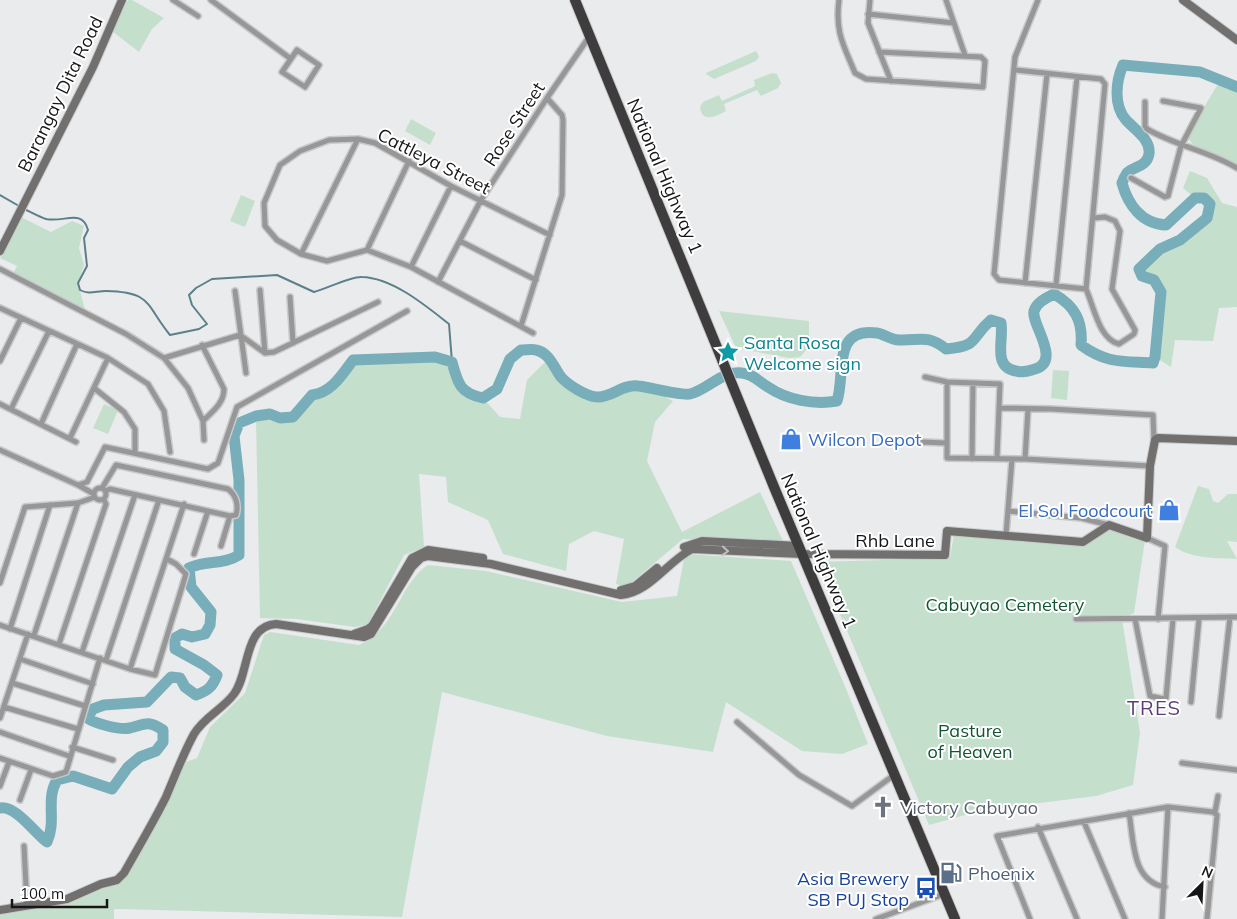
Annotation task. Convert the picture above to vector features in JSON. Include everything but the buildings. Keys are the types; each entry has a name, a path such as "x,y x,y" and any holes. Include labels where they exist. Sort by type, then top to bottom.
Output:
{"highway":[{"name":"National Highway 1","path":"575,0 955,919"}],"street":[{"name":"Barangay Dita Road","path":"0,250 23,200 93,67 122,0"},
{"path":"173,0 198,16"},
{"path":"211,0 290,59"},
{"path":"839,0 836,22 840,38 855,73 866,79 983,87 985,61 981,57 879,52"},
{"path":"870,0 868,23 891,81"},
{"path":"946,0 965,56"},
{"path":"1038,0 1016,52 994,274 999,280 1056,285 1086,290"},
{"path":"1184,0 1237,40"},
{"path":"868,14 954,23"},
{"name":"Rose Street","path":"438,282 482,200 546,98 590,36"},
{"path":"297,50 319,66 305,87 282,72 290,59 297,50"},
{"path":"1015,70 1101,80 1105,84 1086,290 1105,335 1112,342 1119,344 1134,334 1135,330 1112,290 1120,231 1115,221 1105,217 1094,218"},
{"path":"1025,283 1047,74"},
{"path":"1056,285 1077,77"},
{"path":"520,326 562,195 563,120 562,115 546,98"},
{"path":"1131,178 1165,197 1168,196 1181,146 1201,107 1163,101"},
{"path":"1145,102 1145,126 1148,129 1181,146 1210,155 1237,168"},
{"path":"301,254 358,139"},
{"name":"Cattleya Street","path":"366,250 327,261 301,254 277,240 265,226 264,203 280,166 300,151 329,140 358,139 375,143 451,186 550,235"},
{"path":"409,161 366,250 411,267 533,333"},
{"path":"411,267 451,186"},
{"path":"460,241 536,280"},
{"path":"0,269 126,334 164,358 188,388 203,421 204,440"},
{"path":"260,290 265,353"},
{"path":"235,291 246,373"},
{"path":"290,296 292,343"},
{"path":"240,335 265,353 274,352 378,302"},
{"path":"0,308 108,358 148,384 164,411 170,452"},
{"path":"78,485 87,482 105,447 208,469 214,467 218,463 237,407 407,311"},
{"path":"0,361 21,318"},
{"path":"11,409 49,330"},
{"path":"164,358 240,335"},
{"path":"40,424 77,344"},
{"path":"202,345 224,388 222,400 203,421"},
{"path":"70,438 108,358"},
{"path":"925,377 947,382 1000,384 997,458"},
{"path":"947,382 947,458 1025,459 1150,466"},
{"path":"972,459 974,383"},
{"path":"94,388 124,412 135,429 135,452"},
{"path":"0,404 76,442"},
{"path":"1000,408 1153,415 1154,442 1150,466 1147,538"},
{"path":"1025,459 1028,409"},
{"path":"1154,442 1158,438 1237,441"},
{"path":"922,442 946,443"},
{"path":"0,450 78,485 107,495 104,500 106,504 59,644"},
{"path":"1006,535 1012,459"},
{"path":"0,583 25,507 78,503 98,492 110,489 184,504 230,516 236,515 238,511 235,495 228,489 116,465 98,492"},
{"path":"87,482 98,492 100,501 104,500"},
{"path":"82,652 135,495"},
{"path":"0,758 53,776 60,776 66,772 85,706 159,500"},
{"path":"0,718 78,503"},
{"path":"130,669 184,504"},
{"path":"10,629 50,505"},
{"path":"194,554 208,511"},
{"path":"1008,511 1081,518 1109,525 1165,546 1158,619"},
{"path":"221,546 230,516"},
{"name":"Rhb Lane","path":"801,550 945,556 947,531 1083,542 1109,525"},
{"path":"0,910 67,899 102,884 117,880 124,873 158,812 194,734 209,716 234,695 239,686 254,638 262,628 276,624 354,634 364,637 376,629 412,567 416,562 428,556 491,564 620,595 631,594 640,589 680,555 692,549 749,548 801,550"},
{"path":"0,625 152,676 157,672 186,574 176,564 167,559"},
{"path":"1219,716 1230,617"},
{"path":"1076,620 1237,617"},
{"path":"1135,619 1150,696 1164,699 1166,698 1173,619"},
{"path":"1190,702 1199,619"},
{"path":"20,659 93,684"},
{"path":"12,683 85,706"},
{"path":"4,707 78,729"},
{"path":"737,722 799,775 852,806 894,775"},
{"path":"0,732 70,756"},
{"path":"72,747 113,760"},
{"path":"0,786 9,762"},
{"path":"1182,763 1237,770"},
{"path":"20,800 31,770"},
{"path":"1207,919 1217,815 1215,812 1218,796"},
{"path":"1030,919 997,836 1038,827 1084,822 1168,807 1215,812"},
{"path":"1162,919 1168,807"},
{"path":"1129,813 1138,866 1144,876 1154,885 1165,887"},
{"path":"1084,822 1125,919"},
{"path":"1038,827 1077,919"},
{"path":"24,846 27,906"},
{"path":"876,919 944,894"}],"green space":[{"path":"128,0 132,0 164,18 152,29 139,52 112,31"},
{"path":"756,51 759,57 756,61 714,79 706,74 706,73"},
{"path":"772,73 777,74 781,83 778,88 761,96 757,90 724,104 726,111 714,116 706,117 701,112 700,107 703,102 719,95 722,101 755,86 754,80"},
{"path":"1218,84 1237,91 1237,166 1198,149 1186,137"},
{"path":"411,119 436,133 430,145 405,131"},
{"path":"1190,171 1207,178 1222,203 1237,207 1237,307 1219,308 1213,341 1175,340 1171,367 1155,357 1161,292 1154,280 1142,276 1139,269 1160,249 1180,240 1207,218 1210,204 1204,198 1195,198 1183,188"},
{"path":"241,195 255,201 245,227 230,221"},
{"path":"21,217 51,232 72,221 84,226 79,248 84,265 78,283 85,310 13,274 17,266 0,258"},
{"path":"719,311 809,321 809,347 800,357 789,358 736,348"},
{"path":"435,357 452,362 458,383 468,395 483,398 500,417 520,419 527,380 549,358 567,381 575,388 591,395 601,396 634,385 651,389 673,401 655,422 647,461 682,532 760,492 783,541 683,539 626,587 616,584 624,539 594,531 569,544 566,571 503,554 488,520 448,502 446,477 419,474 424,547 404,555 368,624 355,627 296,619 260,618 256,418 266,416 293,417 312,395 325,391 336,382 353,360"},
{"path":"1053,370 1069,371 1067,400 1051,398"},
{"path":"104,404 118,410 108,434 93,428"},
{"path":"1198,486 1209,489 1213,501 1218,503 1228,494 1237,494 1237,542 1227,541 1237,559 1197,556 1175,547"},
{"path":"1109,529 1145,540 1134,613 1122,619 1140,733 1133,785 1096,796 983,810 929,825 818,562 950,558 954,534 1086,544"},
{"path":"685,554 791,561 868,744 842,754 802,751 726,702 713,752 607,736 442,692 402,917 114,909 114,919 0,919 0,911 38,906 125,876 147,842 186,762 197,758 210,727 245,693 264,635 270,632 359,645 381,629 390,618 411,583 428,565 486,571 622,602 677,596"}],"waterway":[{"path":"0,808 6,808 18,815 47,842 51,826 52,795 57,780 73,776 112,789 128,767 140,757 156,751 163,742 163,730 158,727 146,724 125,728 102,724 87,718 93,709 104,705 147,702 171,677 180,678 185,687 196,695 210,688 214,682 217,675 204,665 175,649 175,638 182,634 192,637 205,634 210,625 211,612 191,587 189,568 227,560 239,555 239,480 234,436 239,423 256,416 270,414 280,418 293,417 312,395 325,391 336,382 353,360 435,357 452,362 461,386 469,393 483,398 497,389 510,359 521,350 536,350 545,354 568,384 583,393 598,397 633,386 690,394 703,389 728,374 742,373 752,376 764,385 792,398 810,402 828,402 837,401 843,355 853,337 862,333 877,333 896,340 923,339 934,341 946,349 957,348 969,344 991,320 1001,323 1001,359 1004,364 1016,371 1026,372 1043,365 1046,358 1044,342 1034,317 1034,311 1040,303 1054,294 1067,304 1076,315 1081,329 1081,345 1107,359 1153,363 1161,292 1154,280 1142,276 1139,269 1160,249 1180,240 1207,218 1210,204 1204,198 1195,198 1166,225 1150,221 1132,206 1122,183 1127,173 1146,161 1149,149 1145,139 1126,120 1119,107 1117,85 1121,71 1123,65 1200,72 1237,87"},
{"path":"0,195 19,206"},
{"path":"24,209 46,219 77,218 85,223 88,230 84,238 87,266 78,283 80,290 90,293 121,292 140,297 151,308 170,335 199,329 207,324 192,305 189,295 196,288 212,279 277,275 314,292 352,278 362,277 385,282 397,288 420,301 449,324 452,362"}],"place":[{"name":"Santa Rosa Welcome sign","path":"728,352"},
{"name":"Wilcon Depot","path":"791,439"},
{"name":"El Sol Foodcourt","path":"1169,510"},
{"name":"Victory Cabuyao","path":"883,807"},
{"name":"Phoenix","path":"951,873"},
{"name":"Asia Brewery SB PUJ Stop","path":"926,888"}],"district":[{"name":"TRES","path":"1154,707"}],"park label":[{"name":"Cabuyao Cemetery","path":"1005,604"},
{"name":"Pasture of Heaven","path":"970,740"}]}
